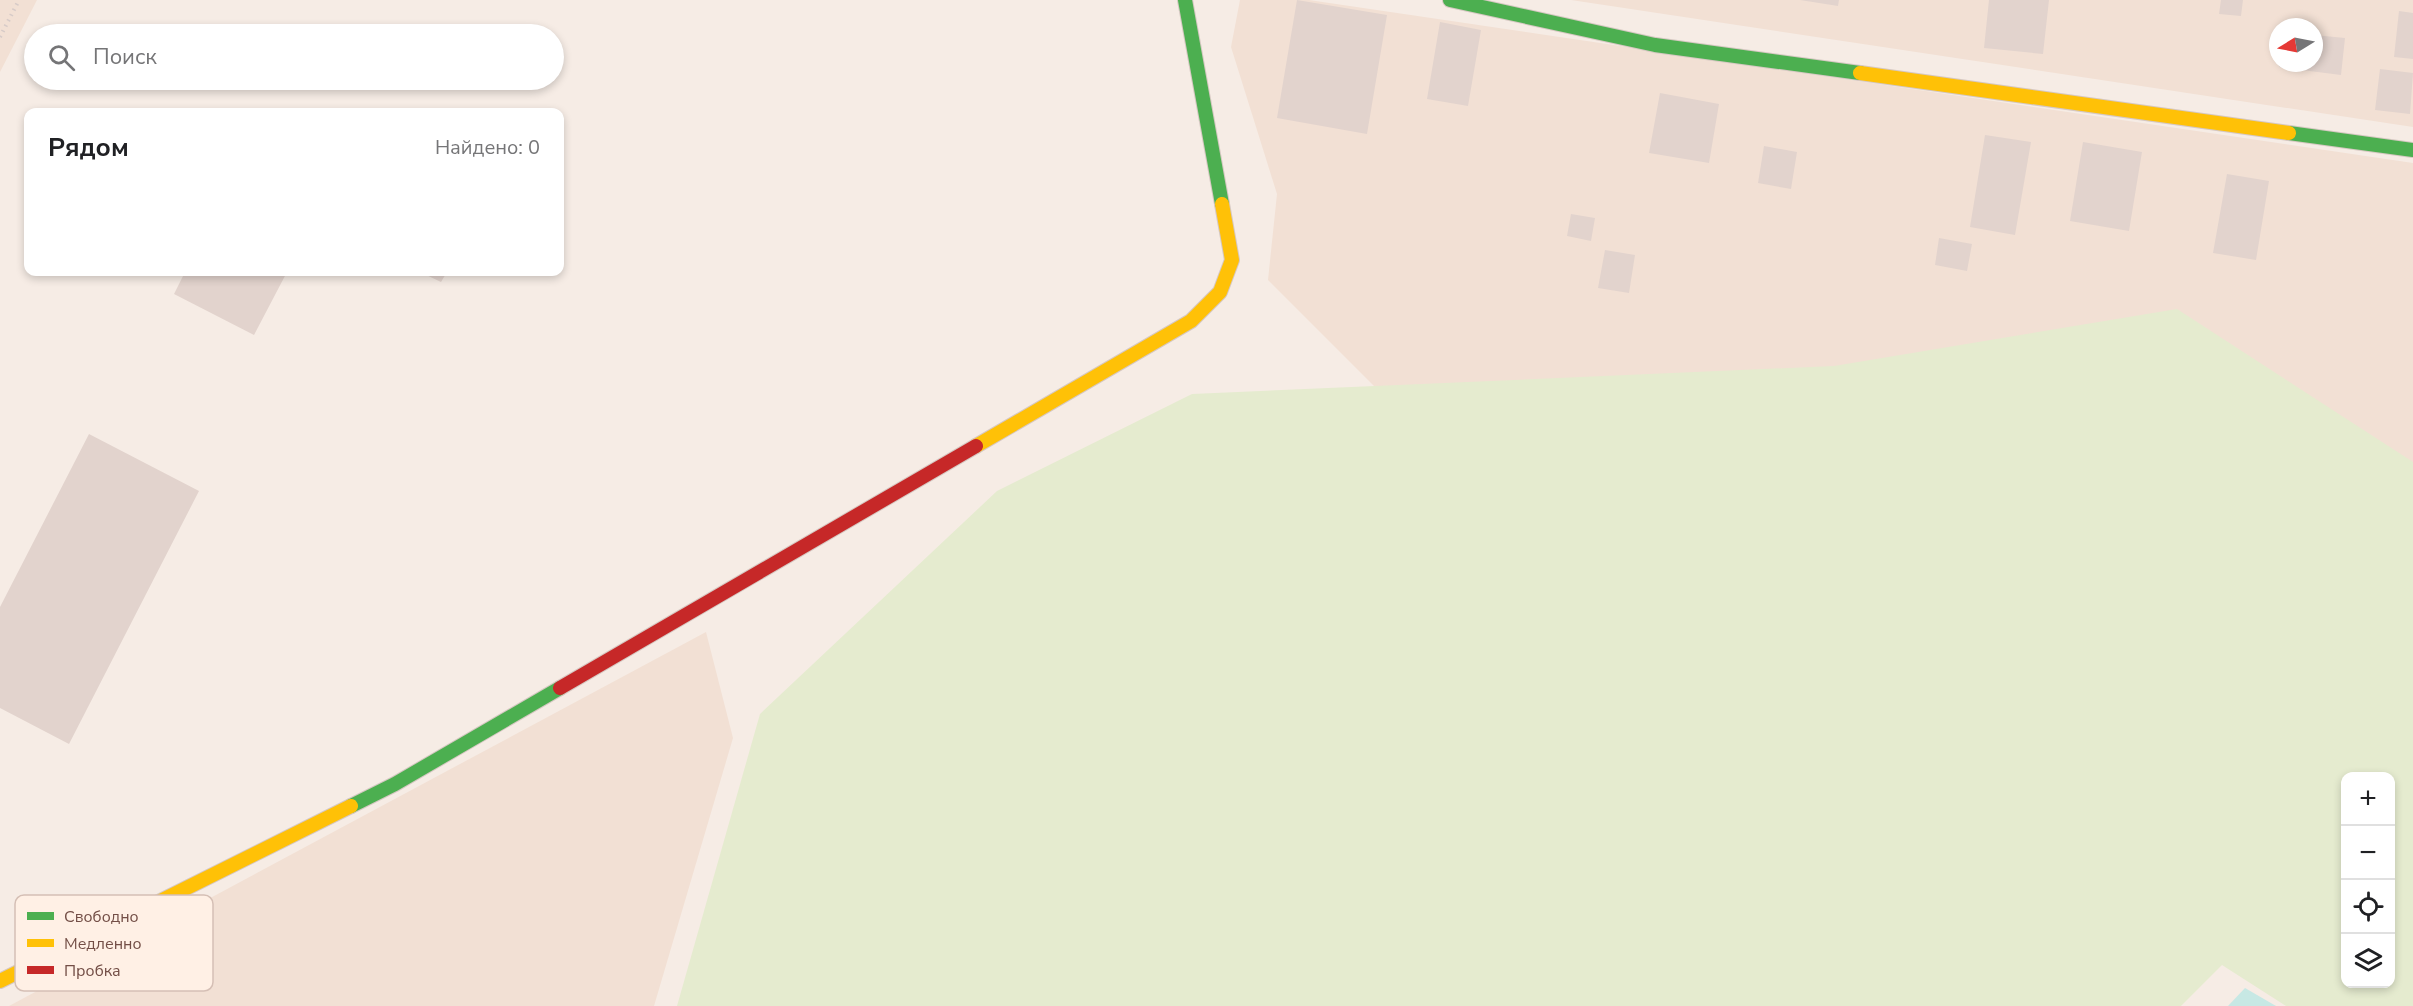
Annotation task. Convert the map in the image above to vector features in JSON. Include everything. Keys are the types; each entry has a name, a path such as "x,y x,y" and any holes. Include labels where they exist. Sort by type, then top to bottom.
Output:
{"street":[{"path":"172,895 395,784 1191,321 1220,292 1232,260 1185,0"},
{"path":"1450,0 1655,45 2413,150"},
{"path":"0,981 15,974"}],"path":[{"path":"0,37 19,0"}],"shaded area":[{"path":"0,0 37,0 24,24 0,72"},
{"path":"1240,0 1309,0 2413,163 2413,537 1376,388 1268,280 1277,194 1231,47"},
{"path":"1571,0 2413,0 2413,127"},
{"path":"706,632 733,738 654,1006 9,1006 37,991 213,991 213,897"}],"green space":[{"path":"2177,309 2413,462 2413,1006 2286,1006 2222,965 2181,1006 677,1006 760,714 997,491 1192,394 1834,366"}],"water":[{"path":"2245,988 2276,1006 2228,1006"}],"building":[{"path":"1297,0 1387,15 1367,134 1277,118"},
{"path":"1800,0 1839,0 1838,6"},
{"path":"1989,0 2049,0 2043,54 1984,48"},
{"path":"2221,0 2243,0 2241,16 2219,14"},
{"path":"2399,11 2413,13 2413,59 2394,57"},
{"path":"1440,22 1481,30 1468,106 1427,99"},
{"path":"2323,36 2345,38 2341,75 2318,72 2323,72"},
{"path":"2380,69 2413,73 2410,114 2375,110"},
{"path":"1660,93 1719,104 1709,163 1649,153"},
{"path":"1985,135 2031,142 2015,235 1970,227"},
{"path":"2083,142 2142,152 2129,231 2070,221"},
{"path":"1764,146 1797,152 1791,189 1758,183"},
{"path":"2227,174 2269,181 2256,260 2213,253"},
{"path":"1571,214 1595,218 1591,241 1567,236"},
{"path":"1939,238 1972,244 1967,271 1935,265"},
{"path":"1605,250 1635,255 1629,293 1598,288"},
{"path":"183,276 285,276 254,335 174,294"},
{"path":"428,276 445,276 441,282"},
{"path":"89,434 199,491 69,744 0,708 0,607"}],"traffic: fast":[{"path":"1185,0 1222,204"},
{"path":"1450,0 1655,45 1860,73"},
{"path":"2289,133 2413,150"},
{"path":"351,806 395,784 560,688"}],"traffic: slow":[{"path":"1860,73 2289,133"},
{"path":"976,446 1191,321 1220,292 1232,260 1222,204"},
{"path":"172,895 351,806"},
{"path":"0,981 15,974"}],"traffic: jam":[{"path":"560,688 976,446"}]}
